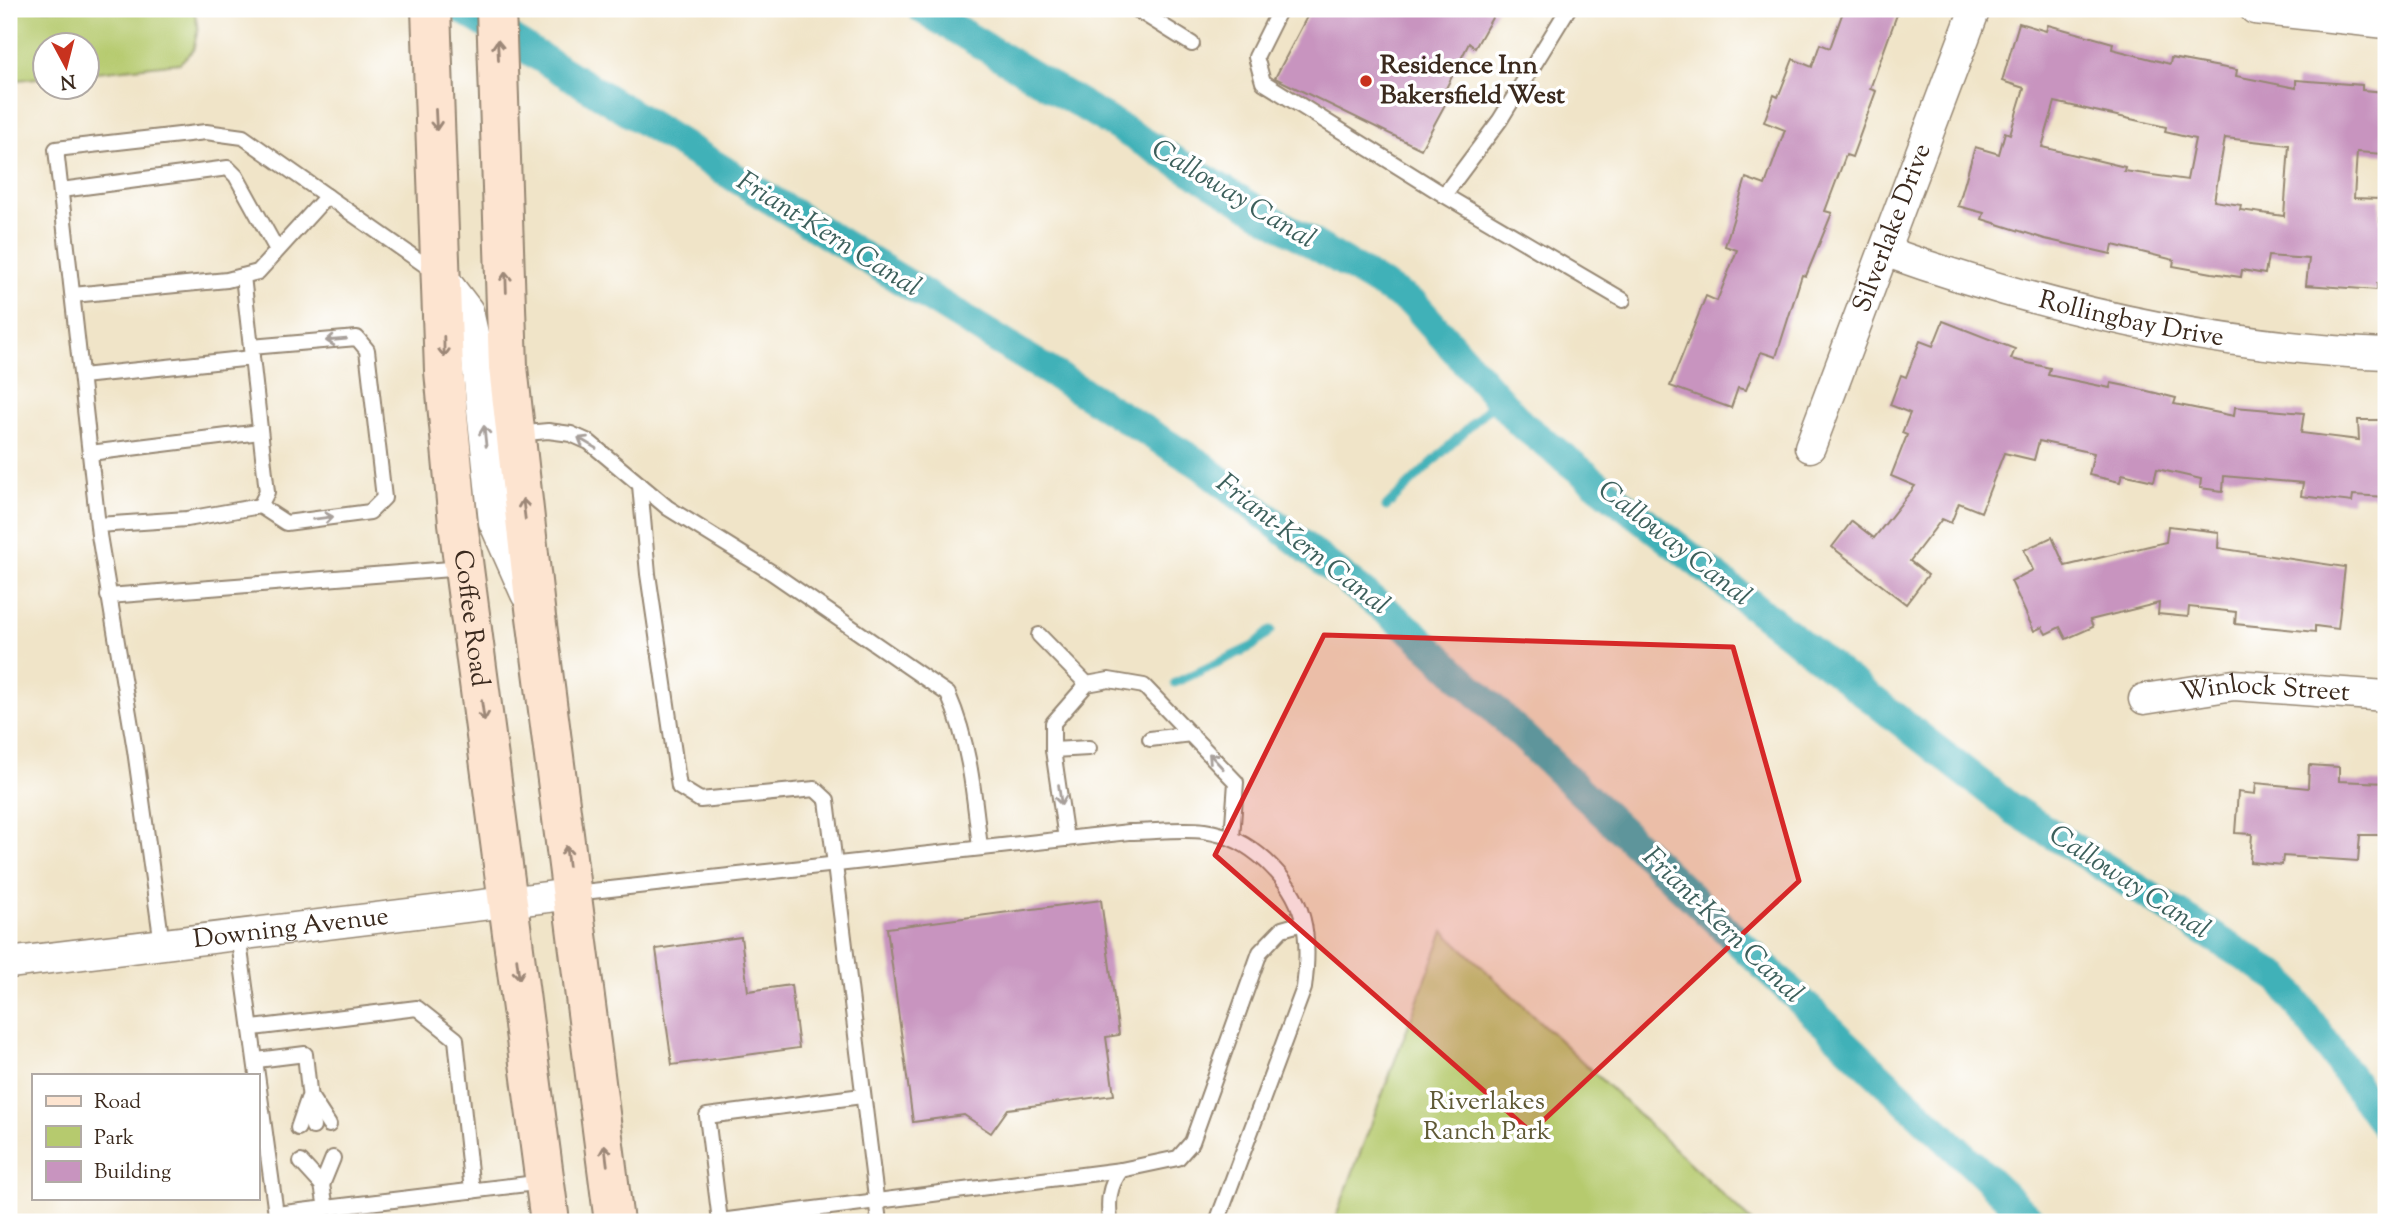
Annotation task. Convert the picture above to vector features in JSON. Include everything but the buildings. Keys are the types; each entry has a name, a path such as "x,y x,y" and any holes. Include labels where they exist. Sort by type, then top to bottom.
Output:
{"main road":[{"name":"Coffee Road","path":"431,9 444,371 464,568 550,1222"},
{"path":"496,9 508,368 536,617 614,1222"}],"street":[{"name":"Silverlake Drive","path":"1810,447 1975,9"},
{"path":"2255,9 2386,23"},
{"name":"Rollingbay Drive","path":"1884,251 2005,292 2130,323 2256,343 2386,354"},
{"path":"442,277 468,311 475,343 494,522 536,617"},
{"name":"Winlock Street","path":"2144,699 2234,685 2386,696"},
{"name":"Downing Avenue","path":"9,963 572,894"}],"lane":[{"path":"1136,9 1192,44"},
{"path":"1280,9 1256,57 1263,82 1444,195 1623,300"},
{"path":"1444,195 1500,120 1568,9"},
{"path":"162,944 135,750 97,525 56,149 206,132 243,137 442,277"},
{"path":"61,190 228,169 236,176 277,250"},
{"path":"73,295 243,276 258,272 327,196"},
{"path":"243,276 267,492 260,506"},
{"path":"82,376 357,338 367,350 384,498 370,512 286,523 260,506 187,519 97,525"},
{"path":"515,434 548,431 571,434 589,442 668,508 771,572 948,694 962,726 971,764 980,848"},
{"path":"90,453 260,432"},
{"path":"640,485 648,574 679,787 700,800 815,789 824,794 827,800 879,1222"},
{"path":"108,596 214,590 464,568"},
{"path":"1039,635 1087,684"},
{"path":"1066,839 1053,750 1053,723 1087,684 1109,680 1144,686 1236,782 1231,838"},
{"path":"1150,739 1191,734"},
{"path":"1053,750 1089,748"},
{"path":"572,894 1129,832 1203,831 1244,842 1286,880 1301,906 1307,961 1304,988 1217,1222"},
{"path":"863,1096 707,1116 720,1220 814,1215 876,1201 1121,1170 1178,1158 1192,1142 1260,951 1282,929 1303,923"},
{"path":"239,935 259,1074"},
{"path":"253,1028 417,1008 456,1039 472,1191"},
{"path":"257,1060 305,1054 313,1127"},
{"path":"259,1076 276,1214 545,1182"},
{"path":"310,1094 329,1125"},
{"path":"298,1128 310,1094"},
{"path":"326,1160 322,1185 326,1208"},
{"path":"302,1162 322,1185"},
{"path":"1110,1222 1108,1203 1111,1182 1121,1170"}],"highlighted area":[{"path":"1324,635 1733,647 1799,881 1531,1132 1215,855"}],"green space":[{"path":"9,9 194,9 198,29 193,50 180,63 102,71 102,32 32,32 32,78 9,81"},
{"name":"Riverlakes Ranch Park","path":"1444,931 1752,1222 1334,1222"}],"waterway":[{"name":"Friant-Kern Canal","path":"462,9 1201,465 1414,633 2033,1222"},
{"name":"Calloway Canal","path":"922,9 1415,305 1521,424 2011,808 2280,979 2386,1128"},
{"path":"1386,507 1498,399"},
{"path":"1175,683 1253,646 1271,630"}],"place":[{"name":"Residence Inn Bakersfield West","path":"1366,81"}]}
